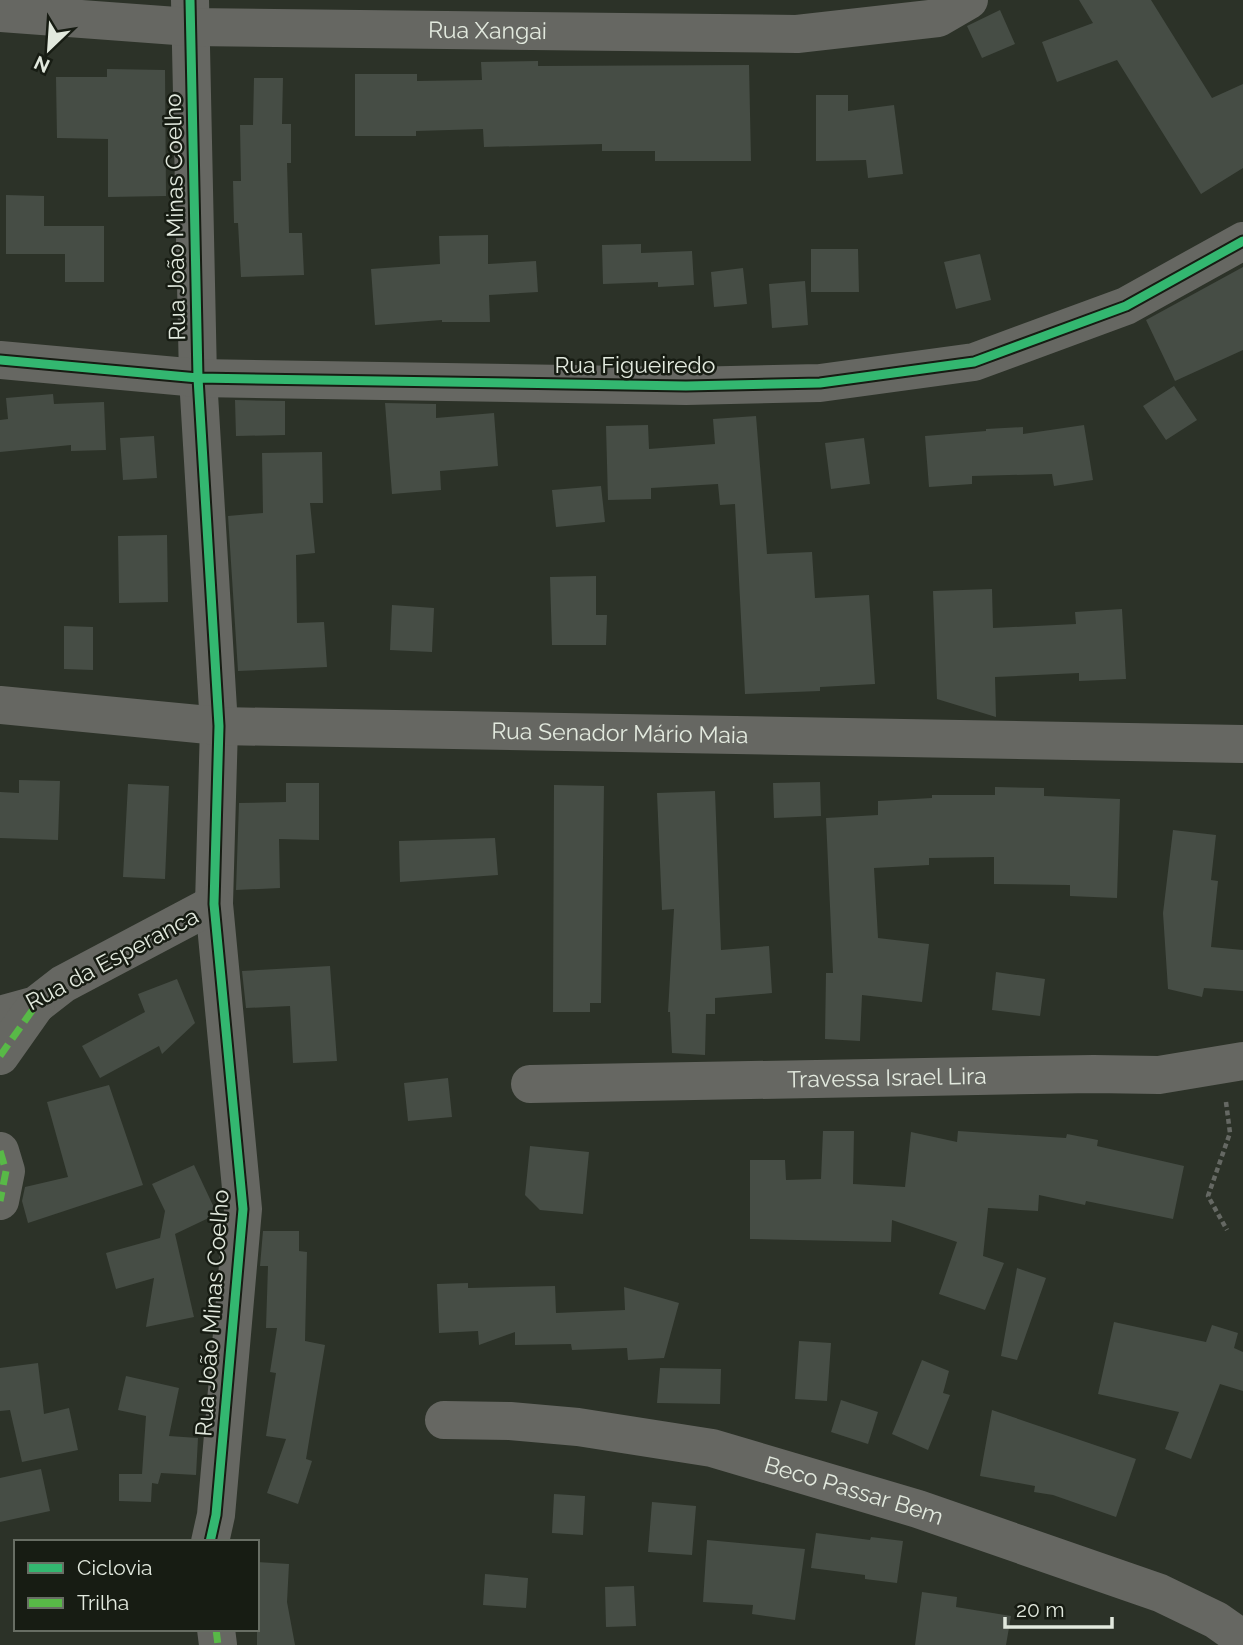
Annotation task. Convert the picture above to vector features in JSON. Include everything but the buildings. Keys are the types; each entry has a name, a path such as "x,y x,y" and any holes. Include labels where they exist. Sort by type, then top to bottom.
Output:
{"street":[{"name":"Rua Xangai","path":"0,13 190,14 797,34 938,18 969,0"},
{"name":"Rua João Minas Coelho","path":"190,14 198,378 219,726"},
{"name":"Rua Figueiredo","path":"0,360 198,378 685,386 821,383 974,362 1126,306 1243,241"},
{"name":"Rua Senador Mário Maia","path":"0,705 219,726 1243,744"},
{"name":"Rua da Esperanca","path":"0,1015 37,1005 63,984 214,904 219,726"},
{"name":"Rua João Minas Coelho","path":"213,1528 243,1209 214,904"},
{"path":"0,1056 37,1005"},
{"name":"Travessa Israel Lira","path":"530,1084 1159,1075 1233,1064"},
{"path":"0,1151 6,1171 0,1201"},
{"name":"Beco Passar Bem","path":"444,1420 510,1421 578,1427 712,1448 918,1509 1133,1584 1216,1620 1243,1639"}],"path":[{"path":"1227,1230 1208,1196 1230,1133 1233,1064"}],"marked path":[{"path":"0,1056 36,1005"},
{"path":"0,1151 6,1171 0,1201"},
{"path":"216,1631 218,1645"}],"cycle path":[{"path":"190,0 198,378 219,726 214,904 243,1209 216,1515 210,1540"},
{"path":"0,360 198,378 686,386 820,383 974,362 1126,306 1243,241"}]}
